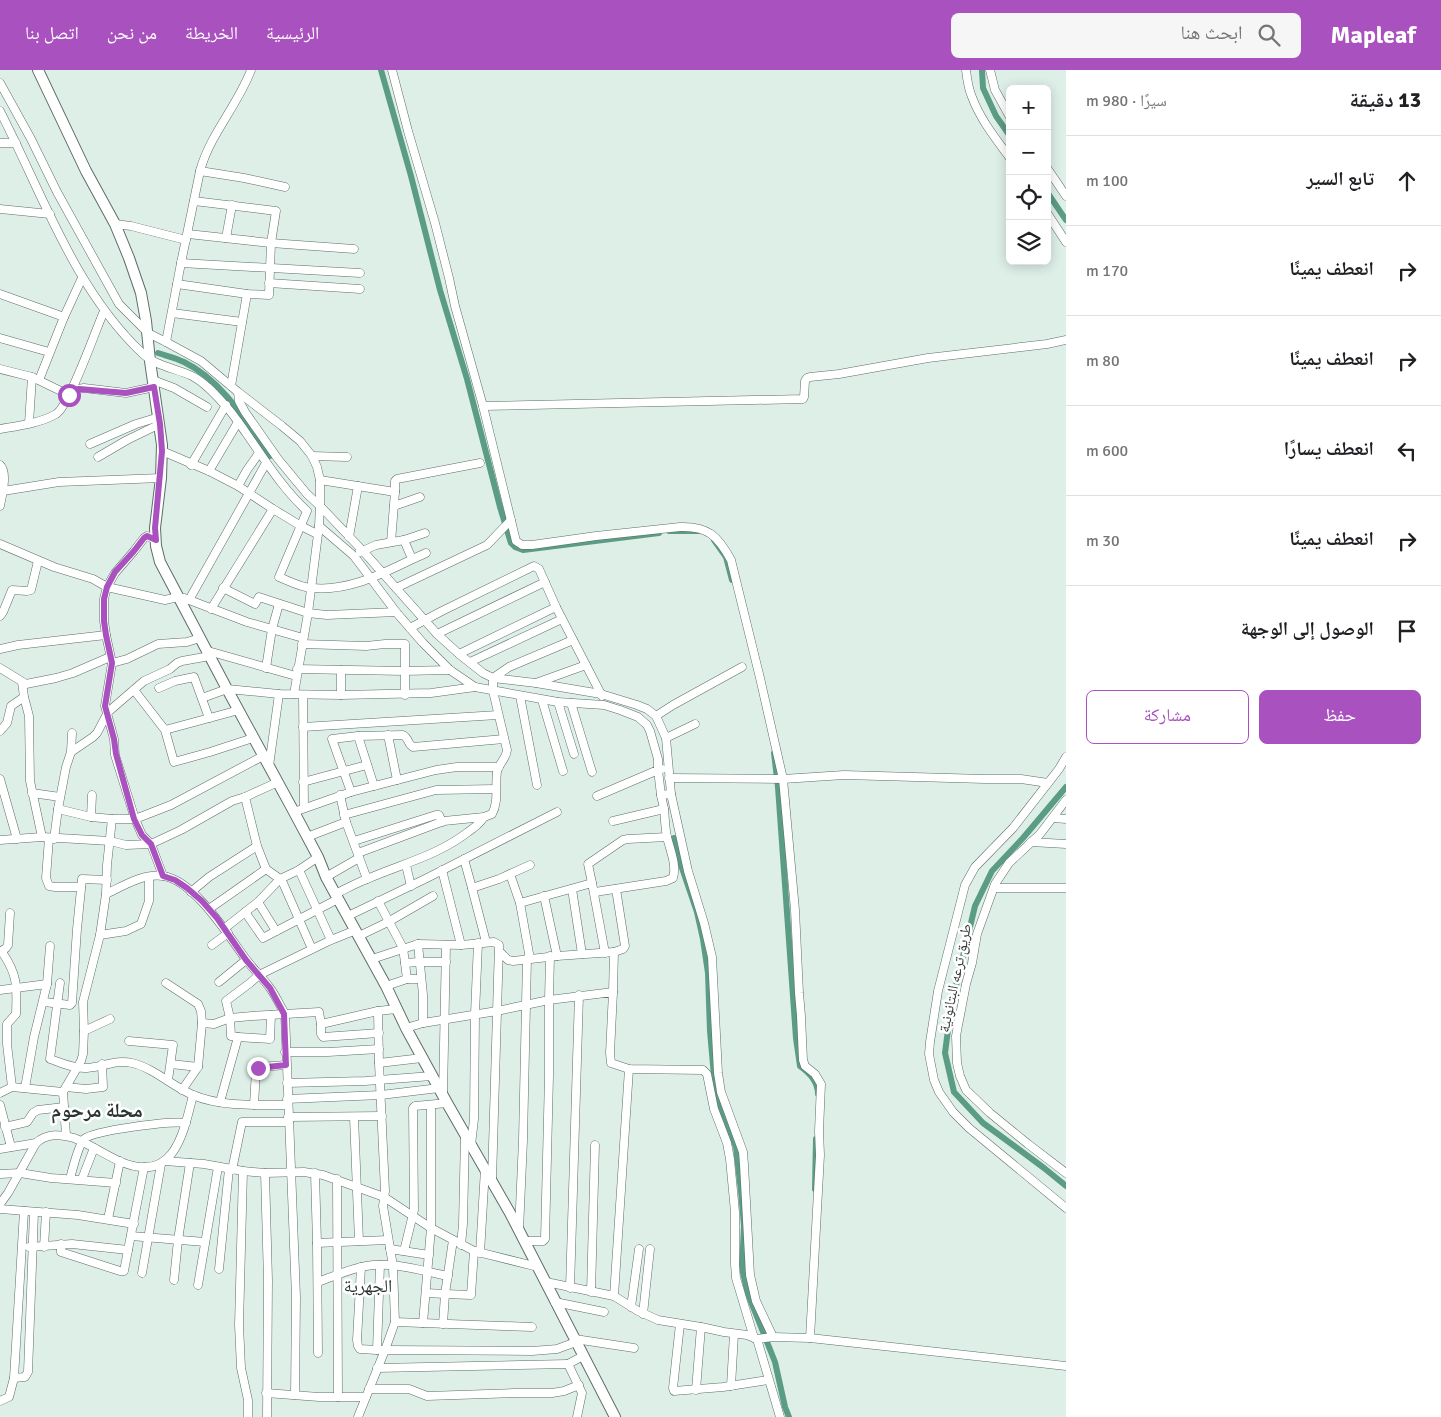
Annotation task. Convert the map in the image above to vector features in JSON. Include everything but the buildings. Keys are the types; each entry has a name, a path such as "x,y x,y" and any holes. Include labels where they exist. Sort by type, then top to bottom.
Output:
{"main road":[{"path":"38,70 86,171 115,224 138,282 148,333 162,451 155,528 160,562 263,756 278,782 299,810 307,837 326,877 372,959 422,1058 525,1241 615,1417"}],"street":[{"path":"166,342 200,171 210,146 251,70"},
{"path":"392,70 435,222 516,541 519,544 527,545 680,527 702,529 716,537 732,560 760,678 779,779 795,910 802,1060 805,1066 815,1074 821,1084 820,1155 810,1338"},
{"path":"966,70 970,92 977,109 1006,152"},
{"path":"990,70 995,90 1006,110"},
{"path":"0,83 32,139 116,300 148,333 201,361 288,430 312,456 320,480 320,506 308,613 296,673 294,694"},
{"path":"0,111 82,278 104,311 132,344 150,361 200,380 226,405 282,485 307,510 318,527 354,556 422,643 450,670 475,688"},
{"path":"0,143 16,142"},
{"path":"200,171 286,187"},
{"path":"1051,174 1066,196"},
{"path":"177,284 269,296 271,243 276,211 194,200"},
{"path":"226,238 232,205"},
{"path":"0,209 51,218 69,213"},
{"path":"1051,219 1066,242"},
{"path":"115,224 187,237 226,238 354,249"},
{"path":"181,263 360,273"},
{"path":"29,423 36,379 82,278"},
{"path":"270,283 360,289"},
{"path":"0,294 64,316"},
{"path":"231,386 247,294"},
{"path":"0,429 29,423 57,414 61,410 71,393 104,311"},
{"path":"172,313 242,322"},
{"path":"0,338 49,352"},
{"path":"483,406 803,399 805,381 810,377 839,374 928,358 1066,340"},
{"path":"0,369 36,379 71,393 88,389 126,393 153,384 174,388 207,407"},
{"path":"238,392 245,412 302,490 363,551 437,634 483,673 493,678 601,694 637,705 656,716 666,738 671,794 688,871 712,957 718,1073 721,1092 743,1152 752,1288 763,1338 768,1380 780,1417"},
{"path":"191,465 226,405"},
{"path":"90,444 136,424 159,421"},
{"path":"98,457 159,421"},
{"path":"209,471 238,422"},
{"path":"162,451 238,486 300,526 318,527"},
{"path":"238,486 259,453"},
{"path":"312,456 348,457"},
{"path":"189,600 250,493 268,465 278,459"},
{"path":"391,542 397,479 480,463"},
{"path":"0,464 3,467 4,474 0,506"},
{"path":"2,488 59,482 161,478"},
{"path":"320,480 395,492"},
{"path":"349,537 358,486"},
{"path":"394,506 420,497"},
{"path":"211,609 273,509"},
{"path":"307,510 279,577 311,588 338,588 371,579 426,553"},
{"path":"396,588 490,543 511,520"},
{"path":"354,556 376,545 404,540 425,533"},
{"path":"156,540 147,536 144,538 115,572 107,587 104,608 106,635 111,660 105,706 134,819 142,835 151,844 163,876"},
{"path":"404,540 412,559"},
{"path":"0,544 38,561 93,580 107,587 165,600 177,596 303,641 366,646 422,643"},
{"path":"0,616 12,590 31,590 38,561"},
{"path":"410,628 534,566 539,569 556,607 601,694 604,705"},
{"path":"437,634 545,582"},
{"path":"223,588 255,604 258,597 308,613 327,615 396,612"},
{"path":"266,668 272,629 279,604"},
{"path":"459,654 556,607"},
{"path":"470,662 562,619"},
{"path":"0,649 18,645 106,635"},
{"path":"0,668 26,684 56,678 111,660 127,659 158,644 187,642 200,638"},
{"path":"493,678 510,667 573,640"},
{"path":"405,644 405,695"},
{"path":"71,752 97,733 108,712 149,678 170,669 178,662 209,653 266,668 296,673 341,670 404,672 450,670"},
{"path":"536,683 586,665"},
{"path":"656,716 742,667"},
{"path":"170,669 175,680"},
{"path":"341,670 341,695"},
{"path":"159,688 175,680 194,677 208,718"},
{"path":"326,877 359,855 446,820 484,817 492,814 494,811 497,773 507,753 498,715 493,678"},
{"path":"22,682 29,716 30,781 32,793 48,838"},
{"path":"202,698 227,689 303,695 405,695 475,688 542,700 604,705 638,717 647,726 655,745 667,837 671,848 674,869 673,878 666,881 595,892"},
{"path":"134,690 165,730 174,762 253,738"},
{"path":"269,766 279,694"},
{"path":"303,695 303,782 299,810 340,795 444,769 499,767"},
{"path":"520,696 537,785"},
{"path":"0,732 7,723 11,706 24,697"},
{"path":"542,700 563,771"},
{"path":"558,702 574,754"},
{"path":"572,703 592,772"},
{"path":"165,730 238,710"},
{"path":"303,727 498,715"},
{"path":"666,738 695,724"},
{"path":"72,733 71,752 66,767 58,809 48,838 46,878 49,886 81,887"},
{"path":"388,735 397,780"},
{"path":"352,792 332,739 358,736 405,736 413,747 504,739"},
{"path":"358,736 374,786"},
{"path":"58,809 91,818 134,819 172,806 263,756"},
{"path":"1066,757 1064,772 1048,784 1013,828 975,866 965,885 938,990 929,1054 934,1080 939,1092 956,1116 1066,1208"},
{"path":"303,782 367,765"},
{"path":"597,796 658,770 668,768"},
{"path":"669,778 779,779 844,775 1021,779 1048,784"},
{"path":"0,779 17,839"},
{"path":"0,840 48,838 110,841 126,845 151,844 181,830 232,801 278,782"},
{"path":"307,837 345,818 436,790 496,789"},
{"path":"32,793 60,797"},
{"path":"661,795 671,794"},
{"path":"91,818 92,795"},
{"path":"340,795 345,818 368,879"},
{"path":"245,797 257,846 266,869 280,879 283,884 312,948"},
{"name":"طريق ترعه البتانونية","path":"1066,800 1053,818 1004,869 994,888 977,934 972,966 956,1028 956,1054 960,1076 966,1090 985,1109 1066,1173"},
{"path":"614,821 664,808"},
{"path":"348,916 558,812"},
{"path":"354,841 436,815 439,815 442,822"},
{"path":"245,912 263,938 318,910 337,896 368,879 434,854 477,825 484,817"},
{"path":"1053,818 1066,818"},
{"path":"66,1135 64,1089 83,1054 83,1002 100,935 106,894 112,819"},
{"path":"605,953 595,892 588,864 623,840 667,837"},
{"path":"1031,842 1066,844"},
{"path":"191,892 209,877 257,846"},
{"path":"212,945 280,879 299,870 318,857"},
{"path":"464,859 486,942"},
{"path":"406,865 411,886"},
{"path":"472,888 530,865"},
{"path":"209,909 266,869"},
{"path":"299,870 331,940"},
{"path":"442,870 461,945"},
{"path":"510,874 520,903 528,959 519,1230"},
{"path":"106,894 134,882 150,877 163,876 175,880 187,888 209,909 246,960 270,988 284,1014 296,1314 295,1396"},
{"path":"100,935 126,932 140,924 149,901 150,877"},
{"path":"44,1002 70,1005 72,1002 76,929 82,879 106,880"},
{"path":"520,903 592,883"},
{"path":"994,888 1066,888"},
{"path":"572,889 582,954"},
{"path":"500,952 511,961 605,953 623,949 625,946 616,889"},
{"path":"271,1015 270,1039 231,1036 230,1018 226,1002 258,975 331,940 388,922 433,896"},
{"path":"525,1241 543,1241 545,1239 549,1076 548,1000 554,956 544,896"},
{"path":"378,901 403,948 406,979"},
{"path":"258,902 276,931"},
{"path":"10,913 8,945 1,952 10,964 17,987 16,1014 7,1024 7,1044 12,1087"},
{"path":"372,959 418,944 461,945 486,942 498,943 500,952 492,1182"},
{"path":"471,1146 474,1119 478,943"},
{"path":"418,944 422,1023"},
{"path":"443,1096 446,945"},
{"path":"25,1088 34,1037 44,1002 50,946"},
{"path":"614,952 610,1061 614,1065 629,1070 703,1070 707,1074 714,1109 730,1159 735,1212 736,1278 763,1338"},
{"path":"219,982 246,960"},
{"path":"405,963 446,962"},
{"path":"386,986 406,979 421,979"},
{"path":"60,983 50,1059 77,1068 118,1062 135,1063 193,1095 220,1102 254,1105 381,1095 443,1096"},
{"path":"166,983 198,1004 201,1011 202,1023 198,1067 182,1090"},
{"path":"0,990 47,984"},
{"path":"406,1028 422,1023 497,1011 548,1000 613,992"},
{"path":"570,1288 579,995"},
{"path":"320,1024 378,1011 396,1009"},
{"path":"358,1417 395,1322 393,1266 383,1206 385,1191 378,1011"},
{"path":"202,1023 218,1024 230,1018 319,1012 321,1036 323,1037 379,1032"},
{"path":"84,1031 110,1019"},
{"path":"220,1102 238,1038"},
{"path":"129,1042 173,1045 168,1080"},
{"path":"286,1052 379,1049"},
{"path":"379,1063 422,1058"},
{"path":"0,1093 12,1087 64,1089 103,1087 102,1064"},
{"path":"171,1064 198,1067"},
{"path":"254,1105 256,1070 286,1065"},
{"path":"614,1296 629,1070"},
{"path":"287,1083 432,1076"},
{"path":"142,1273 163,1163 178,1144 193,1095"},
{"path":"404,1251 414,1210 413,1108 414,1106 431,1105 443,1096"},
{"path":"0,1105 10,1147"},
{"path":"423,1323 432,1228 431,1105"},
{"path":"5,1127 27,1122 32,1112 64,1106"},
{"path":"219,1269 230,1169 242,1122 382,1116"},
{"path":"354,1117 359,1241"},
{"path":"70,1179 82,1141 91,1135 165,1122 186,1122"},
{"path":"461,1245 465,1134"},
{"path":"0,1204 4,1193 20,1173 36,1143 48,1136 66,1135 82,1141 120,1161 138,1167 153,1167 163,1163 190,1163 265,1173 315,1173 337,1179 384,1197 461,1245 478,1252 538,1267"},
{"path":"0,1149 36,1143"},
{"path":"590,1292 595,1145"},
{"path":"82,1179 94,1148"},
{"path":"108,1219 120,1161"},
{"path":"174,1280 190,1163"},
{"path":"61,1244 61,1252 122,1272 134,1224 144,1167"},
{"path":"198,1285 218,1167"},
{"path":"426,1293 471,1295 478,1252 485,1169"},
{"path":"243,1171 239,1325 241,1368 248,1400 248,1417"},
{"path":"0,1174 20,1173 51,1178 116,1183"},
{"path":"265,1173 268,1280 266,1417"},
{"path":"315,1173 318,1353"},
{"path":"337,1179 338,1397"},
{"path":"0,1209 78,1215 134,1224"},
{"path":"0,1401 9,1397 14,1378 24,1211"},
{"path":"14,1378 25,1377 28,1372 34,1212"},
{"path":"44,1247 46,1212"},
{"path":"131,1236 205,1242"},
{"path":"317,1244 388,1240"},
{"path":"443,1324 445,1294 453,1240"},
{"path":"22,1247 34,1248 72,1244 128,1250"},
{"path":"390,1249 429,1255"},
{"path":"631,1306 639,1249"},
{"path":"642,1314 650,1249"},
{"path":"318,1282 361,1267 380,1265 448,1276"},
{"path":"376,1350 380,1265"},
{"path":"361,1267 357,1343 360,1349 532,1351 557,1349 576,1340 634,1348"},
{"path":"546,1282 614,1296 642,1314 658,1320 734,1334 763,1338 810,1338 1066,1366"},
{"path":"555,1302 604,1312"},
{"path":"395,1322 532,1327"},
{"path":"680,1324 674,1390 696,1390 768,1380"},
{"path":"696,1390 701,1327"},
{"path":"731,1386 734,1334"},
{"path":"377,1368 568,1364 583,1356"},
{"path":"568,1364 582,1393 577,1417"},
{"path":"266,1393 338,1397 409,1389 426,1396 552,1393 579,1385"}],"waterway":[{"path":"381,70 511,543 523,550 659,533"},
{"path":"982,70 983,88 996,116 1006,130"},
{"path":"1051,198 1066,220"},
{"path":"158,353 184,362 211,380 233,403 270,456"},
{"path":"669,531 699,531"},
{"path":"714,540 726,557 732,580"},
{"path":"774,753 796,1038 800,1066 813,1078 818,1094"},
{"path":"1066,787 992,871 975,906 951,1007 945,1053 954,1092 983,1123 1066,1186"},
{"path":"674,838 697,912 703,939 708,973 714,1076 722,1113 736,1147 744,1226 742,1268 748,1294 775,1362 789,1417"},
{"path":"815,1189 816,1139"}],"district":[{"name":"محلة مرحوم","path":"97,1110"},
{"name":"الجهرية","path":"368,1286"}],"route":[{"path":"69,395 72,390 79,389 126,393 154,387 162,437 161,478 155,528 156,540 145,537 115,572 107,587 104,599 104,621 112,663 105,706 108,712 123,783 134,819 142,835 151,844 163,876 175,880 187,888 217,918 246,960 270,988 284,1014 286,1065 258,1068"}]}
